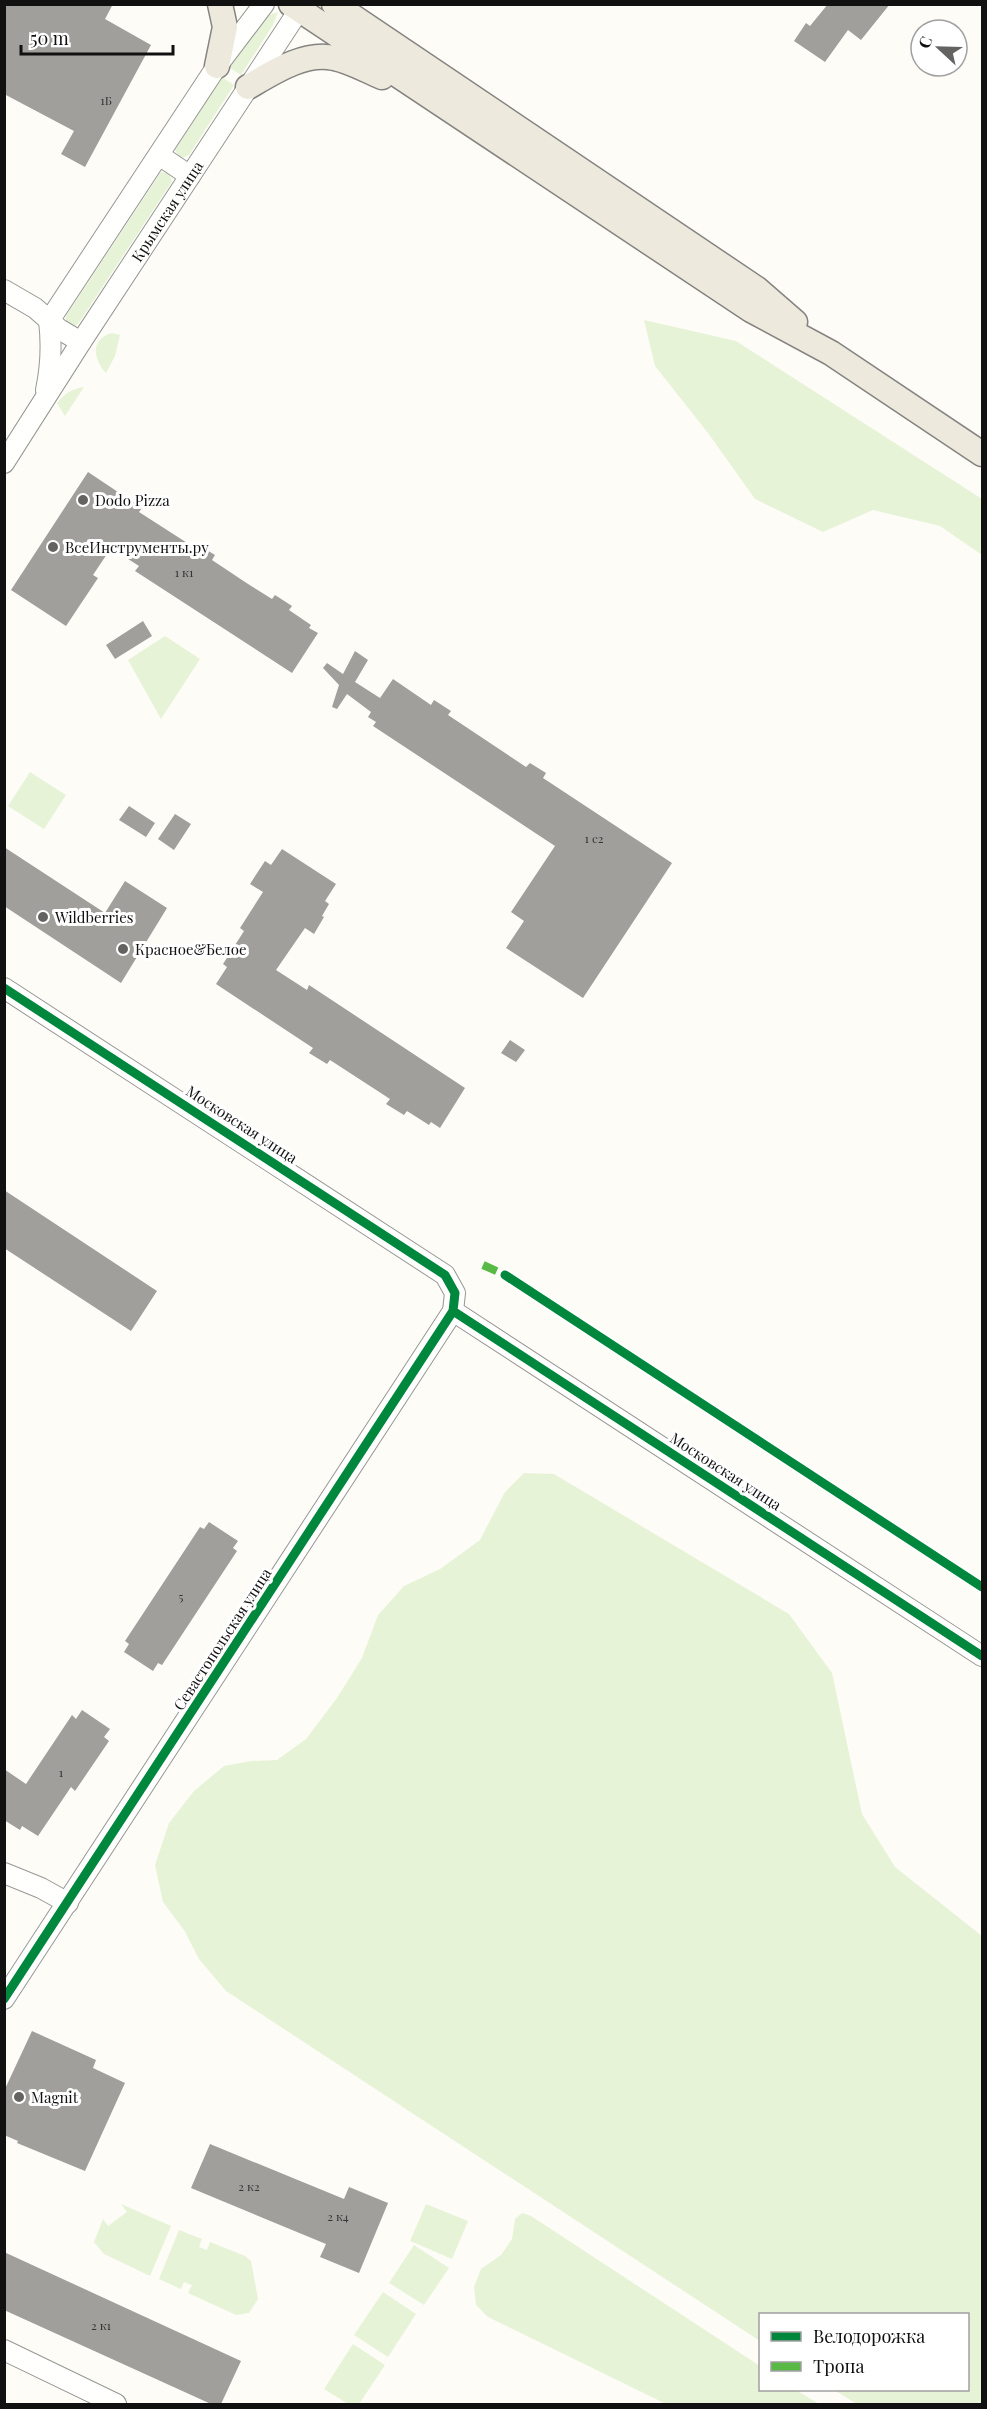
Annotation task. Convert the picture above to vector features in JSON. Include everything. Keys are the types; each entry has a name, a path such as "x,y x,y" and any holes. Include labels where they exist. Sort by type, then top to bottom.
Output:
{"main road":[{"path":"217,66 225,27 220,4"},
{"path":"334,4 757,289 831,353"},
{"path":"296,6 751,310 831,353 982,454"},
{"path":"248,87 282,67 307,59 333,57 436,100"}],"street":[{"path":"49,321 217,66 264,4"},
{"name":"Крымская улица","path":"4,463 248,87 296,6"},
{"path":"159,155 190,176"},
{"path":"4,290 35,308 49,321 81,342"},
{"name":"Крымская улица","path":"37,412 46,390 51,368 52,344 49,321"},
{"name":"Московская улица","path":"4,988 445,1275 454,1302 982,1656"},
{"name":"Севастопольская улица","path":"4,1999 454,1302"},
{"path":"4,1873 41,1888 68,1903"},
{"path":"4,2350 116,2404"}],"green space":[{"path":"278,12 273,25 241,75 228,67 267,16"},
{"path":"222,77 234,85 189,155 179,157 175,150"},
{"path":"161,172 168,173 172,180 171,183 78,324 72,327 66,323 66,316"},
{"path":"644,320 736,341 982,499 982,555 940,526 873,510 823,532 755,499 708,433 655,366"},
{"path":"112,333 120,335 115,356 106,373 98,362 96,350 100,340"},
{"path":"84,387 65,416 57,403 69,392"},
{"path":"165,636 200,659 161,719 128,660"},
{"path":"30,772 66,795 44,829 8,806"},
{"path":"524,1473 554,1474 789,1614 832,1673 862,1814 895,1867 982,1936 982,2404 857,2404 836,2391 969,2391 969,2313 759,2313 759,2340 226,1991 199,1959 184,1930 163,1902 155,1865 169,1823 194,1791 224,1766 251,1761 277,1760 306,1739 337,1698 362,1658 378,1615 404,1586 440,1569 480,1540 505,1492"},
{"path":"121,2204 171,2226 150,2276 104,2254 94,2242 103,2219 108,2226 127,2212"},
{"path":"426,2204 468,2221 452,2259 410,2241"},
{"path":"522,2213 531,2216 759,2365 759,2391 798,2391 819,2404 666,2404 488,2317 476,2305 474,2287 481,2269 501,2255 512,2239 515,2219"},
{"path":"179,2230 202,2239 199,2247 207,2250 210,2242 245,2256 251,2261 258,2299 249,2313 236,2315 188,2293 192,2285 184,2282 181,2289 159,2279"},
{"path":"414,2245 449,2268 424,2305 389,2283"},
{"path":"383,2292 416,2314 388,2357 354,2335"},
{"path":"353,2344 385,2365 359,2404 348,2404 324,2389"}],"building":[{"path":"4,4 113,4 105,19 151,45 85,167 61,154 74,131 4,94"},
{"path":"828,4 890,4 861,40 848,30 825,62 794,41 806,23 810,26"},
{"path":"88,472 142,508 139,512 195,548 197,544 215,555 212,560 245,582 272,599 275,595 292,606 289,610 311,625 309,628 318,633 292,673 135,571 139,566 111,548 93,575 98,578 66,626 11,590"},
{"path":"143,621 152,636 115,659 106,645"},
{"path":"355,651 368,660 355,682 380,698 393,679 431,705 434,700 451,711 448,715 526,767 530,763 546,773 543,778 672,863 583,998 506,948 524,921 511,912 555,846 373,726 376,722 368,717 371,712 347,694 337,709 332,707 339,685 323,668 327,663 343,674"},
{"path":"129,806 155,823 146,837 119,820"},
{"path":"175,814 191,824 174,850 158,839"},
{"path":"4,847 105,913 125,881 167,908 121,983 4,906"},
{"path":"282,849 336,884 325,901 329,904 314,934 305,928 276,970 307,990 309,985 465,1088 440,1128 431,1122 429,1125 407,1111 404,1115 386,1104 390,1099 330,1060 327,1064 309,1053 313,1048 216,984 227,967 223,964 244,931 240,928 263,892 250,884 265,861 271,865"},
{"path":"510,1040 525,1050 516,1062 501,1053"},
{"path":"4,1190 157,1291 131,1331 4,1248"},
{"path":"209,1522 238,1541 233,1548 237,1551 162,1665 158,1663 153,1671 124,1652 129,1644 125,1641 200,1527 204,1529"},
{"path":"82,1710 110,1729 104,1737 109,1741 75,1791 71,1787 38,1836 22,1826 20,1830 4,1820 4,1769 26,1784 72,1715 76,1719"},
{"path":"32,2031 96,2060 93,2068 125,2083 85,2171 17,2143 18,2141 4,2135 4,2091"},
{"path":"210,2144 344,2199 349,2187 388,2203 359,2273 320,2257 326,2244 191,2188"},
{"path":"4,2252 241,2361 221,2404 211,2404 4,2310"}],"marked path":[{"path":"483,1265 505,1275"}],"cycle path":[{"path":"4,988 445,1275 455,1293 453,1311 4,1999"},
{"path":"505,1275 982,1587"},
{"path":"453,1311 982,1656"}],"place":[{"name":"Dodo Pizza","path":"83,500"},
{"name":"ВсеИнструменты.ру","path":"53,547"},
{"name":"Wildberries","path":"43,917"},
{"name":"Красное&Белое","path":"123,949"},
{"name":"Magnit","path":"19,2097"}]}
